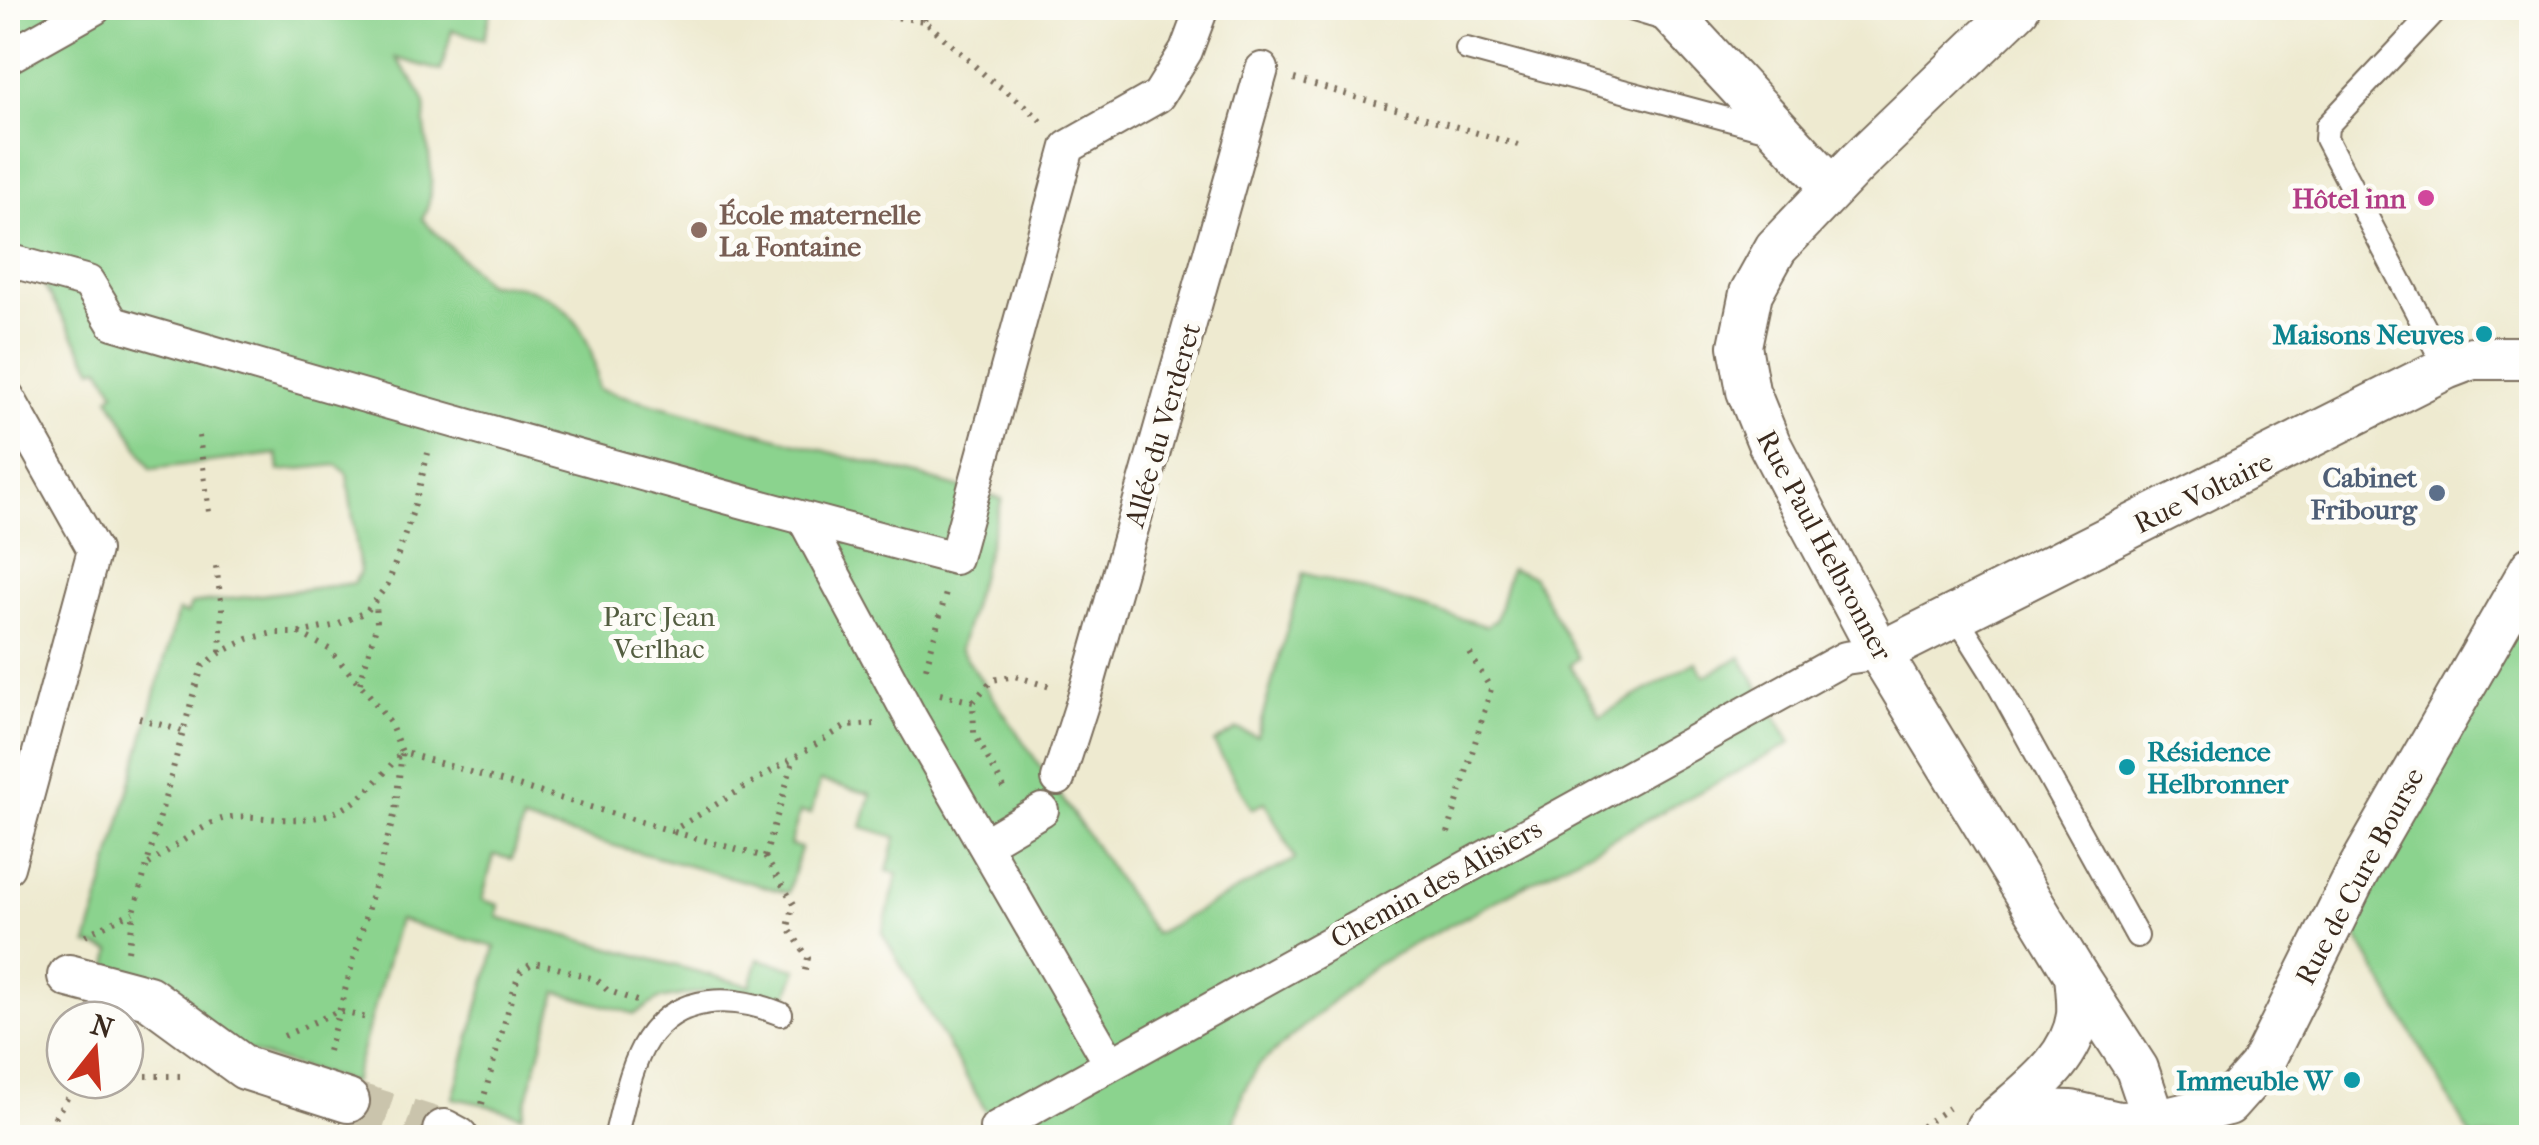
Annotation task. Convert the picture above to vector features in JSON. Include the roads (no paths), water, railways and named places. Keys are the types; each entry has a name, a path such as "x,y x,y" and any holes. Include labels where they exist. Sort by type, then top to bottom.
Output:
{"street":[{"path":"8,57 95,8"},
{"path":"8,260 88,282 113,323 436,418 955,558 1068,147 1158,96 1186,51 1202,8"},
{"name":"Rue Paul Helbronner","path":"2018,8 1776,248 1751,294 1740,346 1748,391 1769,444 1880,653 2137,1069 2155,1130"},
{"path":"1674,16 1833,188"},
{"name":"Allée du Verderet","path":"1058,779 1262,69"},
{"name":"Rue Voltaire","path":"1880,653 2446,368 2472,358 2532,358"},
{"path":"8,397 94,550 8,867"},
{"path":"804,519 912,720 1110,1063"},
{"name":"Rue de Cure Bourse","path":"1979,1133 2032,1111 2071,1112 2155,1130 2228,1104 2260,1068 2359,868 2532,566"},
{"name":"Chemin des Alisiers","path":"996,1128 1845,658 1880,653"},
{"path":"984,844 1032,816"},
{"path":"74,957 119,989 148,997 244,1068 333,1096"},
{"path":"1979,1133 2053,1068 2074,1034 2078,1012 2076,975"}],"lane":[{"path":"1627,8 1674,16"},
{"path":"2438,8 2327,126 2326,139 2446,368"},
{"path":"1467,48 1783,134"},
{"path":"1956,616 1993,675 2137,936"},
{"path":"614,1138 630,1079 646,1041 671,1013 710,1001 754,1003 781,1014"}],"tunnel":[{"path":"348,1101 444,1131"}],"place":[{"name":"Hôtel inn","path":"2426,198"},
{"name":"École maternelle La Fontaine","path":"699,230"},
{"name":"Maisons Neuves","path":"2484,334"},
{"name":"Cabinet Fribourg","path":"2437,493"},
{"name":"Résidence Helbronner","path":"2127,767"},
{"name":"Immeuble W","path":"2352,1080"}],"park label":[{"name":"Parc Jean Verlhac","path":"659,632"}]}
